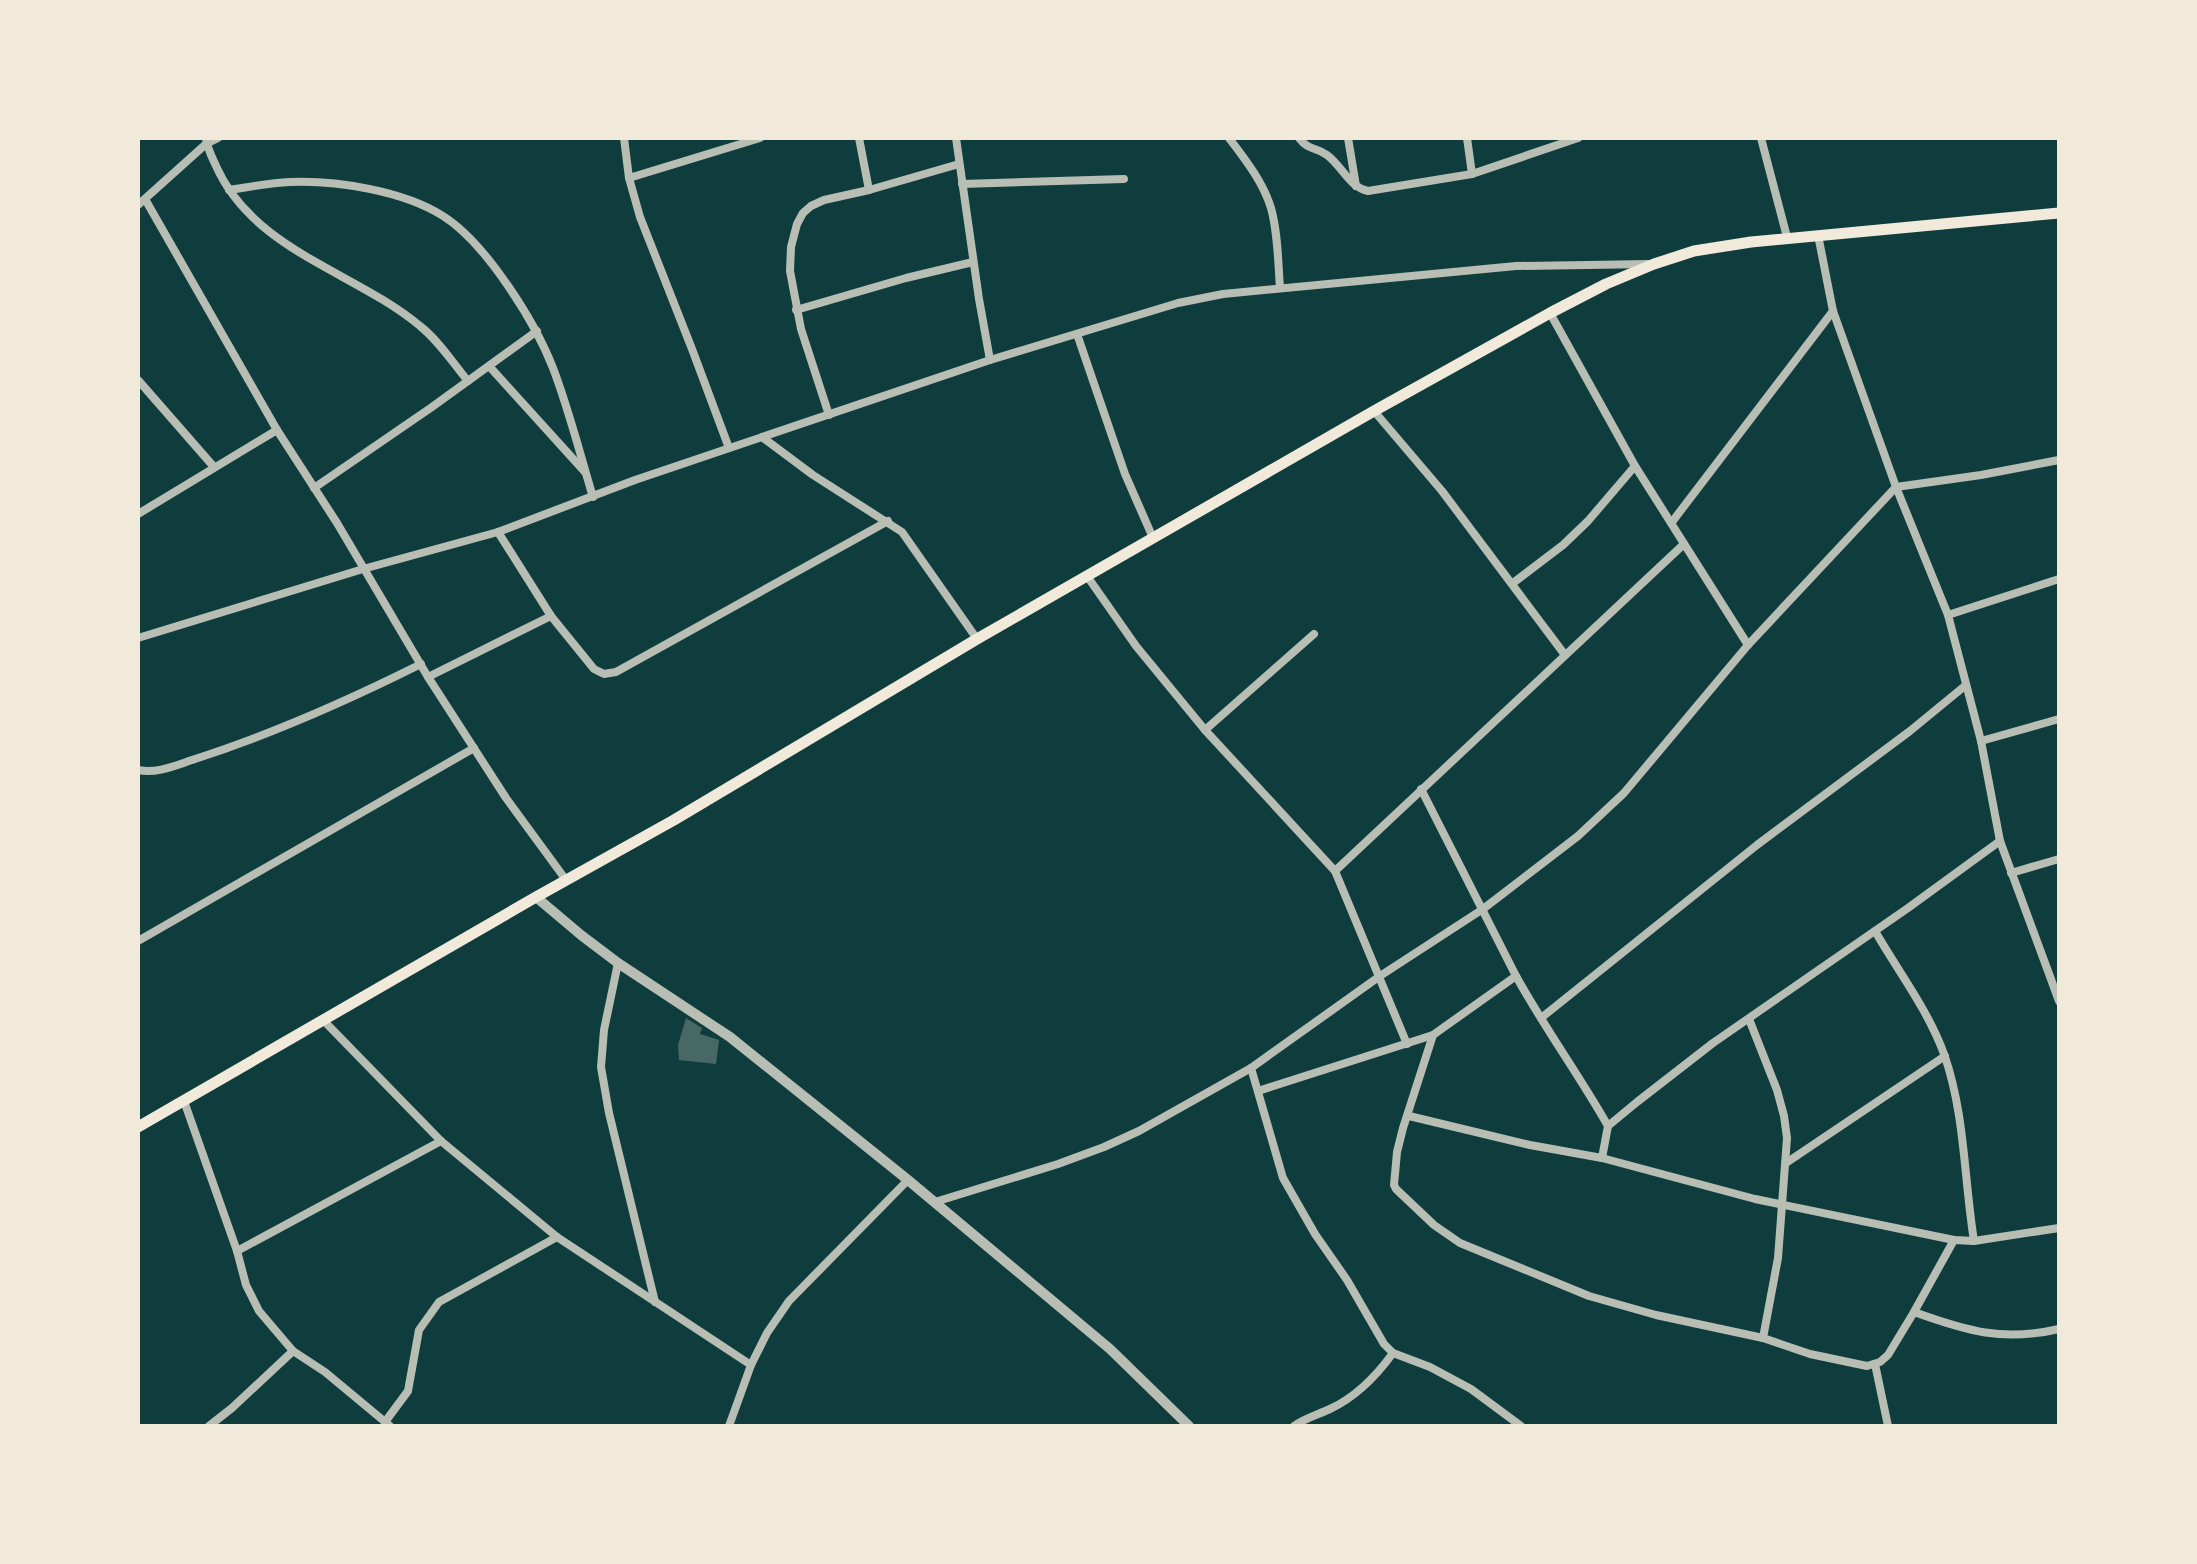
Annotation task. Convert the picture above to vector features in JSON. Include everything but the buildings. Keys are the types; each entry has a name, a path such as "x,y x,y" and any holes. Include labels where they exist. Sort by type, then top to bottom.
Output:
{"main road":[{"path":"138,1127 674,820 977,639 1374,411 1606,284 1694,251 1787,237 2059,213"}],"street":[{"path":"218,138 206,141 142,202 428,677 527,828 566,880"},
{"path":"624,138 629,178 650,243 729,448"},
{"path":"629,178 760,138"},
{"path":"859,138 869,190"},
{"path":"956,138 990,360"},
{"path":"1229,138 1255,175 1270,207 1275,225 1280,288"},
{"path":"1299,138 1307,147 1328,156 1357,187 1375,191 1472,174 1578,138"},
{"path":"1348,138 1357,187"},
{"path":"1467,138 1472,174"},
{"path":"1761,138 1787,237"},
{"path":"206,141 229,190 266,230 391,304 423,327 468,381"},
{"path":"829,415 796,310 789,261 797,224 803,213 824,200 959,164"},
{"path":"962,184 1124,179"},
{"path":"229,190 274,183 322,183 368,189 409,199 444,216 471,240 506,282 537,331 554,369 593,497"},
{"path":"1818,235 1833,311 1896,487 1948,615 1981,741 2000,841 2059,1001"},
{"path":"796,310 973,262"},
{"path":"138,638 363,569 498,532 729,448 990,360 1178,303 1223,294 1516,266 1654,264"},
{"path":"1672,522 1833,311"},
{"path":"1550,313 1635,466 1748,645"},
{"path":"314,488 537,331"},
{"path":"1077,334 1125,474 1153,538"},
{"path":"489,366 586,474"},
{"path":"138,380 214,467"},
{"path":"1374,411 1442,491 1565,655"},
{"path":"138,514 277,430"},
{"path":"762,437 813,475 902,532 977,639"},
{"path":"935,1202 1104,1147 1139,1131 1251,1068 1380,976 1483,909 1578,836 1624,793 1748,645 1896,487 2059,460"},
{"path":"1513,583 1563,545 1635,466"},
{"path":"498,532 551,616 594,669 610,674 888,521"},
{"path":"1335,871 1684,544"},
{"path":"1087,576 1136,646 1205,730 1335,871 1407,1044"},
{"path":"1948,615 2059,579"},
{"path":"428,677 551,616"},
{"path":"1205,730 1314,634"},
{"path":"138,770 161,770 214,753 369,690 421,664"},
{"path":"1541,1018 1757,845 1910,731 1966,685"},
{"path":"1981,741 2059,719"},
{"path":"138,941 474,748"},
{"path":"1421,789 1516,976 1608,1126 1602,1158"},
{"path":"1608,1126 1713,1043 2000,841"},
{"path":"2011,873 2059,859"},
{"path":"536,897 618,963 730,1037 908,1180 1110,1349 1189,1426"},
{"path":"1875,931 1927,1018 1945,1056 1957,1105 1974,1241"},
{"path":"618,963 604,1030 601,1067 609,1113 655,1303"},
{"path":"1258,1091 1433,1035 1516,976"},
{"path":"1749,1019 1777,1090 1787,1138 1778,1258 1763,1338"},
{"path":"324,1021 441,1141 557,1237 751,1365"},
{"path":"1433,1035 1397,1152 1396,1189 1419,1212 1460,1243 1589,1296 1867,1366 1888,1355 1954,1240"},
{"path":"1786,1163 1945,1056"},
{"path":"1251,1068 1283,1178 1384,1344 1393,1353 1430,1367 1471,1389 1521,1426"},
{"path":"184,1101 246,1285 259,1311 293,1351 325,1372 388,1424 408,1391 419,1330 439,1302 557,1237"},
{"path":"1409,1116 1519,1143 1602,1158 1782,1205 1954,1240 1974,1241 2059,1228"},
{"path":"237,1251 441,1141"},
{"path":"729,1426 751,1365 767,1333 789,1301 908,1180"},
{"path":"1914,1312 1988,1334 2026,1336 2059,1329"},
{"path":"209,1426 293,1351"},
{"path":"1294,1426 1352,1396 1381,1370 1393,1353"},
{"path":"1875,1364 1888,1426"}]}
